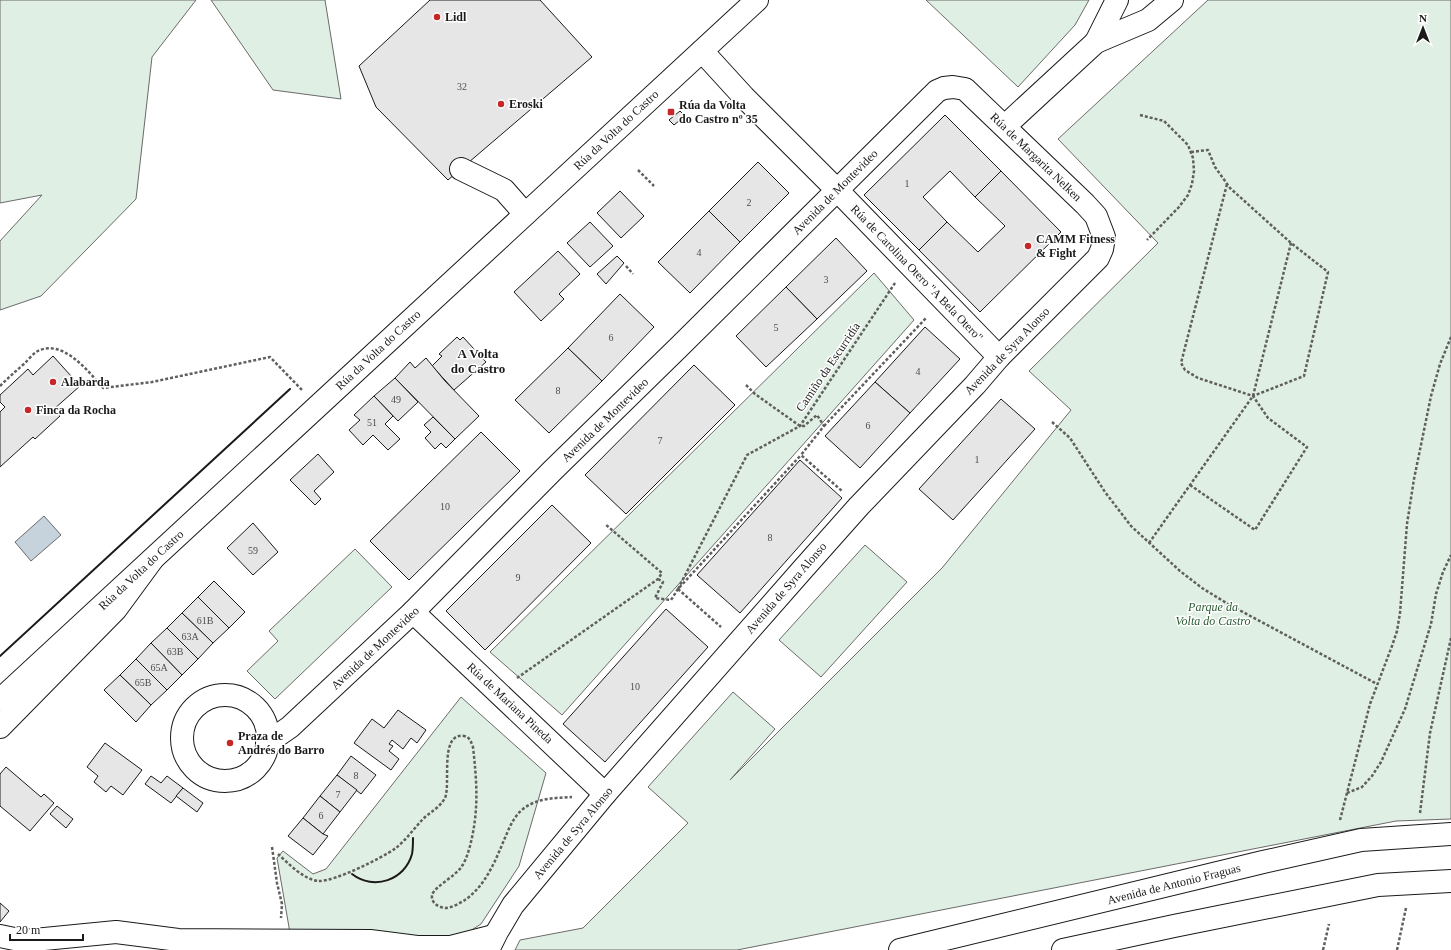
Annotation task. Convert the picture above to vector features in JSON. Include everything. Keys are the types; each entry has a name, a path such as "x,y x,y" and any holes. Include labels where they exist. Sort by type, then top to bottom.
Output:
{"main road":[{"name":"Rúa da Volta do Castro","path":"0,700 757,0"},
{"path":"1117,0 1117,12 1120,18 1124,22 1138,24"},
{"path":"1096,42 1117,0"},
{"path":"1005,126 1096,42 1148,20 1172,0"},
{"name":"Rúa de Carolina Otero \"A Bela Otero\"","path":"702,51 744,97 837,190 999,357"},
{"name":"Rúa de Margarita Nelken","path":"936,91 954,87 965,89 1085,204 1096,216 1104,237 1102,249 1098,258"},
{"name":"Avenida de Montevideo","path":"268,743 290,727 413,612 552,471 936,91"},
{"path":"461,169 504,190 525,214"},
{"name":"Avenida de Syra Alonso","path":"491,943 513,905 605,794 838,529 975,385 999,357 1098,258"},
{"path":"0,727 116,609 152,560"},
{"name":"Rúa de Mariana Pineda","path":"413,612 605,794"},
{"name":"Avenida de Antonio Fraguas","path":"900,950 1361,840 1451,834"},
{"path":"1063,950 1174,926 1378,886 1451,881"},
{"path":"0,936 24,941 116,932 178,940 370,941 417,947 452,947 491,943"}],"path":[{"path":"1140,115 1164,121 1188,145 1194,158 1192,184 1188,195 1180,208 1147,240"},
{"path":"1191,152 1208,150 1215,167 1227,184 1291,243 1328,272 1304,376 1253,396"},
{"path":"638,170 654,186"},
{"path":"1190,485 1254,530 1307,447 1268,418 1253,396 1198,378 1185,370 1181,363 1227,184"},
{"path":"1149,543 1253,396 1291,243"},
{"path":"626,266 633,274"},
{"name":"Camiño da Escurridía","path":"678,589 747,455 800,426 894,283"},
{"path":"658,579 664,582 654,598 671,600 678,589 801,455 824,426 928,316"},
{"path":"1340,820 1346,793 1377,684 1397,631 1400,613 1407,524 1414,479 1435,383 1440,364 1451,337"},
{"path":"0,386 36,352 46,349 56,349 71,355 103,388 152,382 270,357 318,406"},
{"path":"746,385 755,394 800,426 804,426 817,415 824,426"},
{"path":"1052,422 1070,438 1118,510 1131,526 1180,571 1202,588 1228,604 1377,684"},
{"path":"801,455 848,496"},
{"path":"512,681 658,579 662,573 605,524"},
{"path":"1346,793 1362,787 1372,776 1381,762 1405,709 1431,624 1436,594 1443,572 1451,555"},
{"path":"678,589 722,628"},
{"path":"1419,820 1430,733 1451,638"},
{"path":"278,854 307,877 317,881 333,879 384,856 406,839 421,821 442,803 447,790 448,754 450,743 455,737 467,736 471,740 473,747 477,805 472,839 467,856 462,866 454,876 436,888 432,894 432,899 435,904 448,908 462,902 474,894 481,885 497,857 511,824 523,809 541,800 577,796"},
{"path":"272,847 277,883 282,904 278,940"},
{"path":"1397,950 1407,903"},
{"path":"1323,950 1329,924"}],"green space":[{"path":"0,0 196,0 152,57 136,199 41,296 0,310 0,241 42,195 0,203"},
{"path":"211,0 325,0 341,99 273,90"},
{"path":"926,0 1089,0 1075,25 1018,87"},
{"name":"Parque da Volta do Castro","path":"1208,0 1451,0 1451,819 1396,821 737,950 515,950 520,940 583,928 688,823 648,787 733,692 775,729 730,780 942,568 1071,410 1029,371 1158,243 1058,139"},
{"path":"874,273 914,320 562,715 490,652"},
{"path":"865,545 907,582 821,677 779,640"},
{"path":"355,549 392,587 275,699 247,671 278,641 269,631"},
{"path":"461,697 546,773 519,866 481,924 470,931 449,937 290,933 277,858 283,851 313,874 326,869"}],"shaded area":[{"path":"44,516 61,535 31,561 15,542"}],"building":[{"path":"430,0 540,0 592,57 448,180 376,107 359,66"},
{"path":"680,111 685,116 674,125 669,120"},
{"path":"945,115 1001,171 975,197 950,171 923,197 947,222 919,250 864,195"},
{"path":"758,162 789,193 740,242 709,211"},
{"path":"1001,171 1061,232 980,312 919,250 947,222 978,252 1005,226 975,197"},
{"path":"620,191 644,216 621,238 597,213"},
{"path":"709,211 740,242 690,293 658,262"},
{"path":"590,222 613,246 590,267 567,243"},
{"path":"836,238 867,271 817,319 786,287"},
{"path":"558,251 580,274 559,294 564,299 541,321 514,292"},
{"path":"617,256 624,263 606,284 597,274"},
{"path":"786,287 817,319 766,367 736,336"},
{"path":"620,294 654,327 602,381 568,348"},
{"path":"925,327 960,359 910,413 875,382"},
{"path":"457,337 460,340 463,337 486,362 454,390 432,366 442,356 439,354"},
{"path":"568,348 602,381 549,433 515,400"},
{"name":"Finca da Rocha","path":"53,356 80,386 54,409 60,416 35,439 33,437 0,467 0,412 5,407 0,402 0,395 28,369 33,375"},
{"path":"426,358 445,381 479,416 455,439 395,378 410,362 415,368"},
{"path":"694,365 735,405 626,514 585,475"},
{"path":"395,378 418,402 398,421 374,396"},
{"path":"875,382 910,413 860,468 825,436"},
{"path":"374,396 393,416 385,424 400,439 388,450 373,435 363,445 349,430 360,420 354,415"},
{"path":"1001,399 1035,429 953,520 919,489"},
{"path":"433,417 455,439 446,448 441,443 435,449 425,438 431,432 424,425"},
{"path":"481,432 520,471 409,580 370,541"},
{"path":"318,454 334,472 314,491 321,499 315,505 290,480"},
{"path":"800,460 842,498 740,613 697,575"},
{"path":"552,505 591,543 485,650 446,611"},
{"path":"253,523 278,552 253,575 227,548"},
{"path":"214,581 245,612 229,628 198,597"},
{"path":"198,597 229,628 213,643 182,613"},
{"path":"666,609 708,647 605,762 563,724"},
{"path":"182,613 213,643 198,659 167,628"},
{"path":"167,628 198,659 182,675 151,643"},
{"path":"151,643 182,675 167,690 136,659"},
{"path":"136,659 167,690 151,705 120,675"},
{"path":"120,675 151,705 136,722 104,690"},
{"path":"398,710 426,730 417,743 411,738 403,749 392,740 389,744 393,746 389,751 399,759 391,770 354,743 372,719 384,728"},
{"path":"105,743 142,770 123,795 111,786 106,792 94,782 98,776 87,767"},
{"path":"351,756 376,775 361,794 337,775"},
{"path":"6,767 41,797 44,794 54,803 30,831 0,806 0,774"},
{"path":"337,775 357,790 340,812 320,796"},
{"path":"151,776 161,783 167,776 183,788 171,803 145,784"},
{"path":"183,788 203,803 197,812 176,796"},
{"path":"320,796 340,812 323,834 303,818"},
{"path":"57,806 73,819 66,828 50,814"},
{"path":"303,818 323,834 328,836 313,855 288,836"},
{"path":"0,903 9,911 0,922"}],"wall":[{"path":"0,656 290,389"},
{"path":"352,874 370,882 388,880 396,876 408,863 412,854 413,838"}],"place":[{"name":"Lidl","path":"437,17"},
{"name":"Eroski","path":"501,104"},
{"name":"Rúa da Volta do Castro nº 35","path":"671,112"},
{"name":"CAMM Fitness & Fight","path":"1028,246"},
{"name":"Alabarda","path":"53,382"},
{"name":"Finca da Rocha","path":"28,410"},
{"name":"Praza de Andrés do Barro","path":"230,743"}],"district":[{"name":"A Volta do Castro","path":"478,360"}]}
